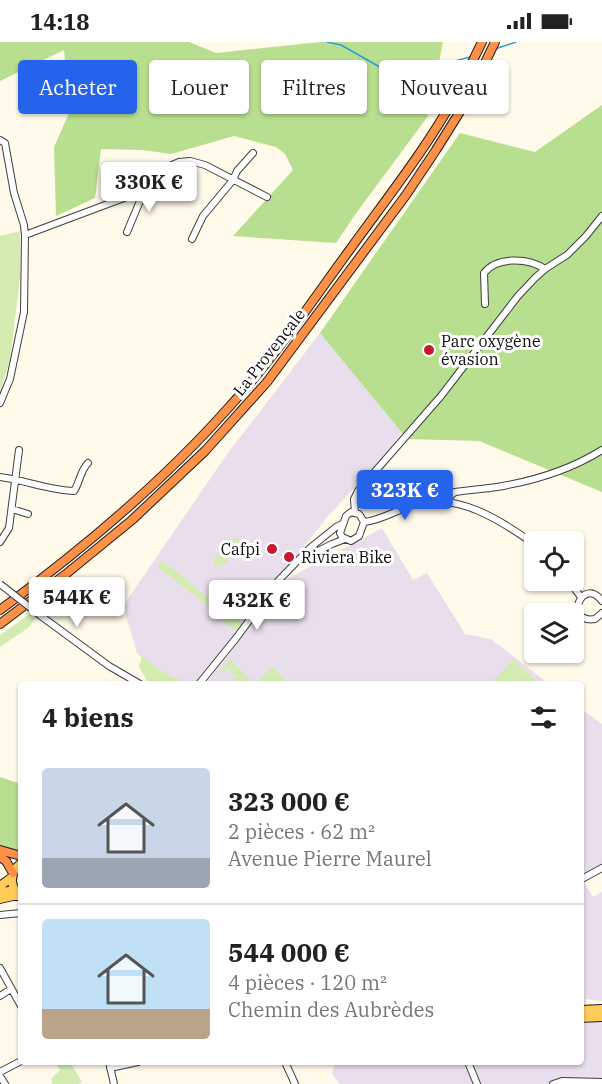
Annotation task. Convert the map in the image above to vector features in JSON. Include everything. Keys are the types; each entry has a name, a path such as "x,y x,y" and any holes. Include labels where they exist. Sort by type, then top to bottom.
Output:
{"highway":[{"name":"La Provençale","path":"0,610 37,583 130,505 173,466 231,405 285,338 401,179 456,95 482,42"},
{"name":"La Provençale","path":"0,626 97,550 170,484 205,451 267,382 418,177 466,102 495,42"},
{"path":"0,850 18,855"},
{"path":"0,857 6,861 12,875"}],"main road":[{"path":"0,886 18,866"},
{"path":"12,875 13,888 18,894"},
{"path":"0,899 18,897"},
{"path":"584,1010 602,1009"},
{"path":"584,1018 602,1017"}],"street":[{"path":"0,403 10,379 24,312 25,235 3,142"},
{"path":"192,240 203,216 253,153"},
{"path":"25,235 124,198 179,162 198,162 267,197"},
{"path":"127,232 140,201 137,191"},
{"path":"355,513 354,499 358,491 441,396 519,296 535,278 567,255 602,216"},
{"path":"485,304 484,273 487,268 502,262 513,261 538,264 546,269"},
{"path":"0,542 9,528 19,450"},
{"path":"447,501 455,492 497,487 548,476 587,460 602,450"},
{"path":"0,477 53,490 74,491 78,486 83,469 88,464"},
{"path":"364,522 380,519 417,504 447,501 462,504 524,536"},
{"path":"12,509 28,514"},
{"path":"351,512 361,516 364,522 361,533 351,541 339,533 346,516 351,512"},
{"path":"299,561 310,548 342,524"},
{"path":"201,681 291,567 326,546 345,539"},
{"path":"0,584 85,649 135,681"},
{"path":"576,591 581,597"},
{"path":"601,596 589,594 581,597 577,605 582,617 591,620 602,613"},
{"path":"584,878 602,868"},
{"path":"0,915 18,913"},
{"path":"0,968 18,1001"},
{"path":"0,996 11,989"},
{"path":"5,1084 0,1074 18,1063"},
{"path":"110,1065 114,1084"},
{"path":"286,1065 295,1084"},
{"path":"469,1065 477,1084"},
{"path":"552,1084 562,1081 602,1082"}],"shaded area":[{"path":"320,333 402,433 329,515 197,681 166,681 137,653 123,606 225,457"},
{"path":"382,528 413,580 427,573 465,634 491,639 545,681 207,681 273,593 287,579"},
{"path":"584,711 602,724 602,863 584,874"},
{"path":"584,882 593,897 602,892 602,1001 586,999 585,1006"},
{"path":"602,1022 602,1084 340,1084 332,1074 334,1065 584,1065 584,1023"}],"green space":[{"path":"0,42 189,42 216,53 320,42 443,42 439,60 379,60 379,114 428,114 428,116 336,243 233,236 293,170 285,154 276,147 234,136 171,154 143,150 101,149 95,198 56,216 54,147 69,114 137,114 137,60 65,60 64,50 43,60 18,60 18,72 0,81"},
{"path":"602,105 602,492 479,441 407,439 320,333 460,133 535,152"},
{"path":"20,231 20,278 10,360 0,392 0,236"},
{"path":"226,539 239,539 258,556 237,547 229,548 228,561 218,568 213,563"},
{"path":"161,561 242,623 238,630 220,619 222,616 157,567"},
{"path":"31,613 36,618 28,628 0,647 0,635"},
{"path":"142,656 180,681 147,681 139,667"},
{"path":"230,659 250,680 234,681 236,677 227,668 223,674 220,670"},
{"path":"513,659 534,679 534,681 494,681"},
{"path":"273,666 286,681 258,681"},
{"path":"0,777 18,783 18,852 0,845"},
{"path":"57,1065 72,1065 82,1082 52,1084 51,1079 60,1070"}],"waterway":[{"path":"327,42 341,45 385,70 405,74 470,57"},
{"path":"495,49 516,42"}],"place":[{"name":"Parc oxygène évasion","path":"429,350"},
{"name":"Cafpi","path":"272,549"},
{"name":"Riviera Bike","path":"289,557"}]}
